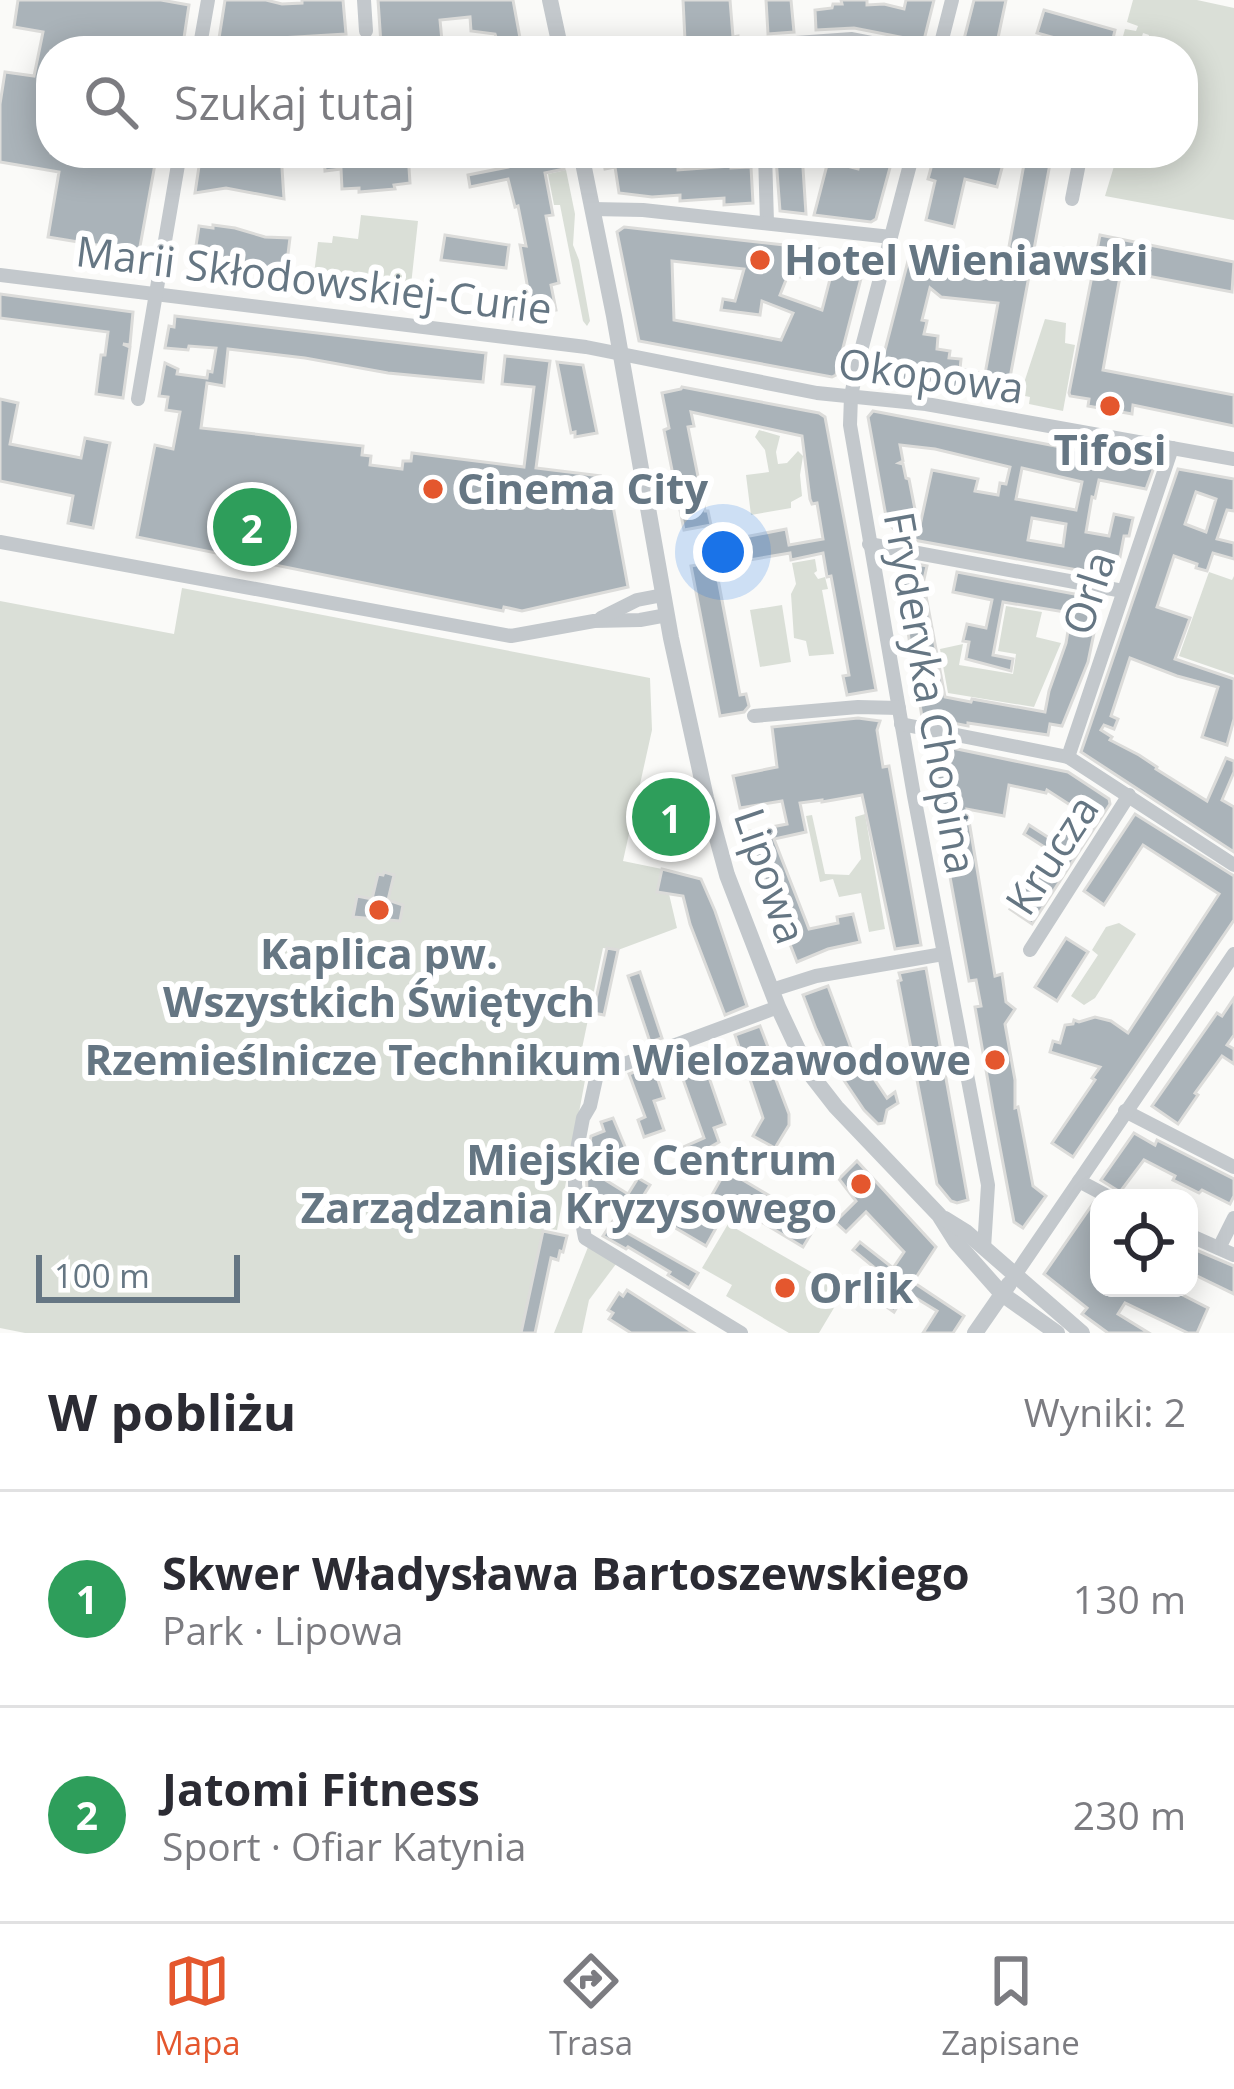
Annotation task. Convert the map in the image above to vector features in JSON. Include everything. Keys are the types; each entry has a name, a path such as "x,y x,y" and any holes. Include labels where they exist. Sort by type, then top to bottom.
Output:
{"street":[{"path":"202,36 208,0"},
{"path":"364,0 366,31"},
{"path":"550,0 558,36"},
{"path":"943,36 952,0"},
{"path":"138,399 177,168"},
{"name":"Lipowa","path":"584,168 694,746 721,855 797,1052 819,1087 939,1215 1082,1333"},
{"path":"765,168 767,223"},
{"name":"Fryderyka Chopina","path":"909,168 850,396 853,451 988,1185 984,1248"},
{"path":"1072,199 1079,168"},
{"path":"592,209 643,210 891,237"},
{"name":"Marii Skłodowskiej-Curie","path":"0,275 620,354"},
{"name":"Okopowa","path":"620,354 817,394 926,404 1234,459"},
{"name":"Orla","path":"1068,757 1172,448"},
{"path":"0,542 511,636 667,614"},
{"path":"868,544 1123,591"},
{"path":"594,621 637,600 663,595"},
{"path":"754,716 858,707 1068,757 1234,865"},
{"name":"Krucza","path":"1030,950 1130,795"},
{"path":"741,1333 585,1238 575,1160 597,1074 816,976 944,954"},
{"path":"975,1333 1125,1111 1229,972 1234,954"},
{"path":"1125,1111 1234,1167"},
{"path":"1078,1181 1094,1189"},
{"name":"Lipowa","path":"939,1215 1002,1294 1057,1333"},
{"path":"1219,1248 1234,1218"},
{"path":"1198,1239 1234,1256"}],"shaded area":[{"path":"1133,0 1197,0 1234,8 1234,220 1105,196 1113,168 1198,168 1198,36 1123,36 1125,29 1136,31 1138,26 1127,22"},
{"path":"566,170 575,214 573,245 590,321 587,326 560,205 554,205 548,174"},
{"path":"361,215 418,221 411,285 314,274 318,242 332,243 333,236 358,239"},
{"path":"1045,319 1066,323 1065,343 1075,345 1063,411 1029,404 1030,397 1020,395"},
{"path":"759,430 780,436 778,464 787,463 798,451 803,456 802,496 791,502 791,508 751,515 746,475 769,472 765,450 755,437"},
{"path":"815,559 814,573 818,579 825,577 828,589 822,590 834,654 809,656 806,641 794,638 792,563"},
{"path":"1209,572 1232,580 1234,576 1234,675 1179,656"},
{"path":"182,588 650,678 652,730 623,861 662,869 657,891 669,894 677,928 618,950 603,948 576,1077 586,1075 557,1230 544,1228 521,1333 25,1333 0,1328 0,601 174,634"},
{"path":"782,605 791,662 760,667 750,610"},
{"path":"1006,606 1042,612 1036,637 1061,643 1034,707 948,693 940,649 963,644 959,665 1013,674 1016,654 998,651"},
{"path":"865,814 885,929 869,932 861,893 839,897 833,879 820,882 806,816 812,815 825,874 849,875 861,859 855,817"},
{"path":"1119,923 1136,934 1095,998 1084,1005 1071,996 1098,955 1092,950 1106,927"},
{"name":"Orlik","path":"728,1224 844,1291 819,1333 789,1333 726,1296 732,1285 702,1268"},
{"path":"588,1247 616,1264 589,1300 582,1333 554,1333"}],"building":[{"path":"18,0 161,0 189,5 184,36 42,36 43,32 14,27"},
{"path":"225,0 282,4 343,0 346,34 219,36"},
{"path":"378,0 513,0 520,36 471,31 470,17 440,20 442,36 380,36"},
{"path":"683,0 730,0 733,36 685,36"},
{"path":"766,0 791,0 794,32 768,34"},
{"path":"841,0 867,0 867,5 904,9 906,0 934,0 925,36 854,28 816,30 815,10 842,4"},
{"path":"974,0 1006,0 998,36 965,36"},
{"path":"1044,10 1115,30 1114,36 1037,33"},
{"path":"36,66 36,168 154,168 139,252 48,237 59,172 0,162 5,72 34,76"},
{"path":"199,168 282,168 284,199 226,188 195,193"},
{"path":"325,168 409,168 410,183 359,192 359,188 342,189 341,169"},
{"path":"503,168 564,168 545,173 553,215 546,216 559,283 551,285 556,310 545,312 543,323 510,319 513,294 529,295 520,245 526,246 508,179 470,187 468,175"},
{"path":"615,168 751,168 753,203 724,205 724,198 680,201 680,195 619,193"},
{"path":"777,168 803,168 806,214 780,211"},
{"path":"826,168 890,168 876,219 814,215"},
{"path":"931,168 1002,168 997,187 965,179 954,227 926,220 935,181 928,179"},
{"path":"1023,168 1049,168 1006,399 878,377 908,261 1004,274","holes":["930,288 941,297 998,303 985,374 960,369 961,359 949,358 950,351 937,349 938,336 924,334 927,321 922,320"]},
{"path":"199,226 290,238 286,270 194,259"},
{"path":"624,227 864,254 836,375 639,341 617,232","holes":["672,261 744,269 735,301 723,299 721,310 760,315 762,301 793,313 781,340 674,320","809,272 830,279 822,310 780,295 788,275 808,278"]},
{"path":"445,235 509,245 506,268 441,260"},
{"path":"1100,235 1234,262 1232,292 1121,271 1103,370 1234,395 1234,426 1133,405 1132,414 1088,406 1089,399 1070,396"},
{"path":"0,294 133,312 130,345 123,344 130,347 123,398 96,394 108,332 0,318"},
{"path":"175,316 486,353 483,382 228,349 224,386 207,383 201,428 363,446 362,455 371,456 370,465 402,469 412,453 524,467 534,387 502,384 505,356 550,361 536,468 601,476 609,484 628,587 522,611 504,607 503,611 137,537 155,445 173,449 180,412 166,410 168,397 159,396 165,363 178,369 177,374 207,378 208,371 212,372 216,348 165,348"},
{"path":"557,362 583,365 597,433 575,437 571,433"},
{"path":"682,387 825,417 876,690 847,695 843,676 849,675 823,553 738,562 734,539 786,529 789,545 823,539 817,503 810,499 802,436 691,412 694,426 688,427 711,525 684,530 664,430 669,428 662,393"},
{"path":"0,399 18,403 10,444 81,458 85,438 110,443 93,528 68,523 73,496 0,481"},
{"path":"873,411 1150,464 1153,470 1146,489 1099,480 1092,497 1086,532 1109,536 1114,514 1133,518 1120,557 1114,556 1110,576 903,538 887,522 868,417","holes":["900,445 1010,467 1006,484 1000,483 998,495 975,491 978,479 932,470 919,530 909,479 899,463 903,461","1022,468 1082,482 1076,510 1016,499","1032,518 1066,524 1063,546 1028,540"]},
{"path":"1178,469 1234,479 1234,511 1227,510 1217,539 1234,543 1234,559 1213,553 1207,571 1174,556 1157,607 1190,618 1175,659 1234,679 1234,719 1227,745 1202,737 1218,687 1130,658 1111,716 1118,719 1114,729 1104,725 1101,730 1207,801 1226,758 1234,761 1222,800 1234,807 1234,852 1081,752","holes":["1196,492 1216,499 1206,532 1185,524"]},
{"path":"896,560 927,566 920,597 926,596 945,697 971,702 1045,712 1071,613 1003,602 993,655 1013,659 1011,671 966,659 967,624 986,628 992,600 953,592 957,572 1101,599 1088,662 1062,726 1050,724 1048,735 922,717"},
{"path":"718,561 740,695 746,694 749,706 744,712 720,716 691,566"},
{"path":"858,718 880,721 883,767 889,766 921,945 895,949 862,795 800,803 806,832 774,839 809,929 838,923 837,917 853,914 860,942 797,962 746,832 787,824 782,801 740,808 733,776 777,767 772,727"},
{"path":"933,744 1068,772 1110,804 1032,924 1010,909 1049,850 1024,834 1029,825 1057,843 1081,812 1047,790 1009,785 1004,816 967,809 995,976 1002,974 1006,1002 1015,1009 1005,1024 1015,1108 1033,1186 1046,1196 1023,1228 1014,1222 975,1007 981,1006 976,980 969,981 927,751"},
{"path":"1135,814 1234,876 1234,920 1073,1157 1052,1143 1100,1067 1050,1052 1053,1041 1060,1043 1065,1025 1095,1017 1128,1033 1219,894 1143,845 1104,905 1084,891"},
{"path":"662,869 701,879 747,1006 725,1015 683,896 657,892"},
{"name":"Kaplica pw. Wszystkich Świętych","path":"378,874 394,875 388,900 403,905 400,921 353,917 357,896 372,899"},
{"path":"1066,938 1088,952 1057,1001 1035,987"},
{"path":"607,948 618,950 604,1015 593,1013"},
{"path":"926,968 968,1200 957,1203 937,1184 898,981 899,973"},
{"path":"640,972 662,1038 650,1042 628,976"},
{"path":"828,986 854,1056 858,1055 887,1098 895,1092 898,1103 887,1110 884,1123 878,1124 864,1110 816,1029 803,995"},
{"path":"1234,998 1234,1035 1227,1045 1234,1049 1234,1064 1222,1056 1178,1124 1152,1106 1217,1013 1222,1016"},
{"path":"760,1026 789,1114 789,1125 775,1148 753,1136 763,1118 735,1035"},
{"path":"699,1048 725,1124 714,1128 719,1142 686,1161 681,1148 704,1138 675,1057"},
{"path":"653,1065 664,1098 654,1101 664,1130 644,1137 638,1120 645,1117 629,1074"},
{"path":"613,1118 629,1156 595,1167 589,1149 591,1136 604,1131 601,1122"},
{"path":"1134,1133 1234,1179 1234,1196 1230,1204 1202,1190 1199,1193 1144,1160 1122,1189 1101,1180"},
{"path":"857,1161 936,1247 913,1282 964,1316 953,1333 923,1333 937,1311 906,1292 894,1312 874,1298 887,1278 853,1250 860,1242 893,1268 904,1252 866,1212 846,1232 835,1222 856,1201 839,1179"},
{"path":"586,1168 628,1194 638,1178 650,1185 622,1230 698,1273 689,1288 670,1272 603,1236 620,1210 587,1190"},
{"path":"726,1170 817,1224 803,1247 730,1203 706,1246 672,1226 683,1209 699,1218"},
{"path":"1090,1208 1090,1297 1187,1297 1208,1308 1197,1333 1188,1333 1125,1303 1118,1314 1149,1333 1108,1333 1082,1314 1087,1308 1044,1274"},
{"path":"543,1231 567,1236 558,1260 551,1258 535,1333 521,1333"},
{"path":"1198,1251 1234,1266 1234,1294 1198,1276"},
{"path":"627,1290 694,1333 631,1333 609,1319 613,1313 608,1310 619,1293 623,1296"}],"place":[{"name":"Hotel Wieniawski","path":"760,260"},
{"name":"Tifosi","path":"1110,406"},
{"name":"Cinema City","path":"433,489"},
{"name":"Jatomi Fitness","path":"252,527"},
{"name":"Skwer Władysława Bartoszewskiego","path":"671,817"},
{"name":"Kaplica pw. Wszystkich Świętych","path":"379,910"},
{"name":"Rzemieślnicze Technikum Wielozawodowe","path":"995,1060"},
{"name":"Miejskie Centrum Zarządzania Kryzysowego","path":"861,1184"},
{"name":"Orlik","path":"785,1288"}]}
